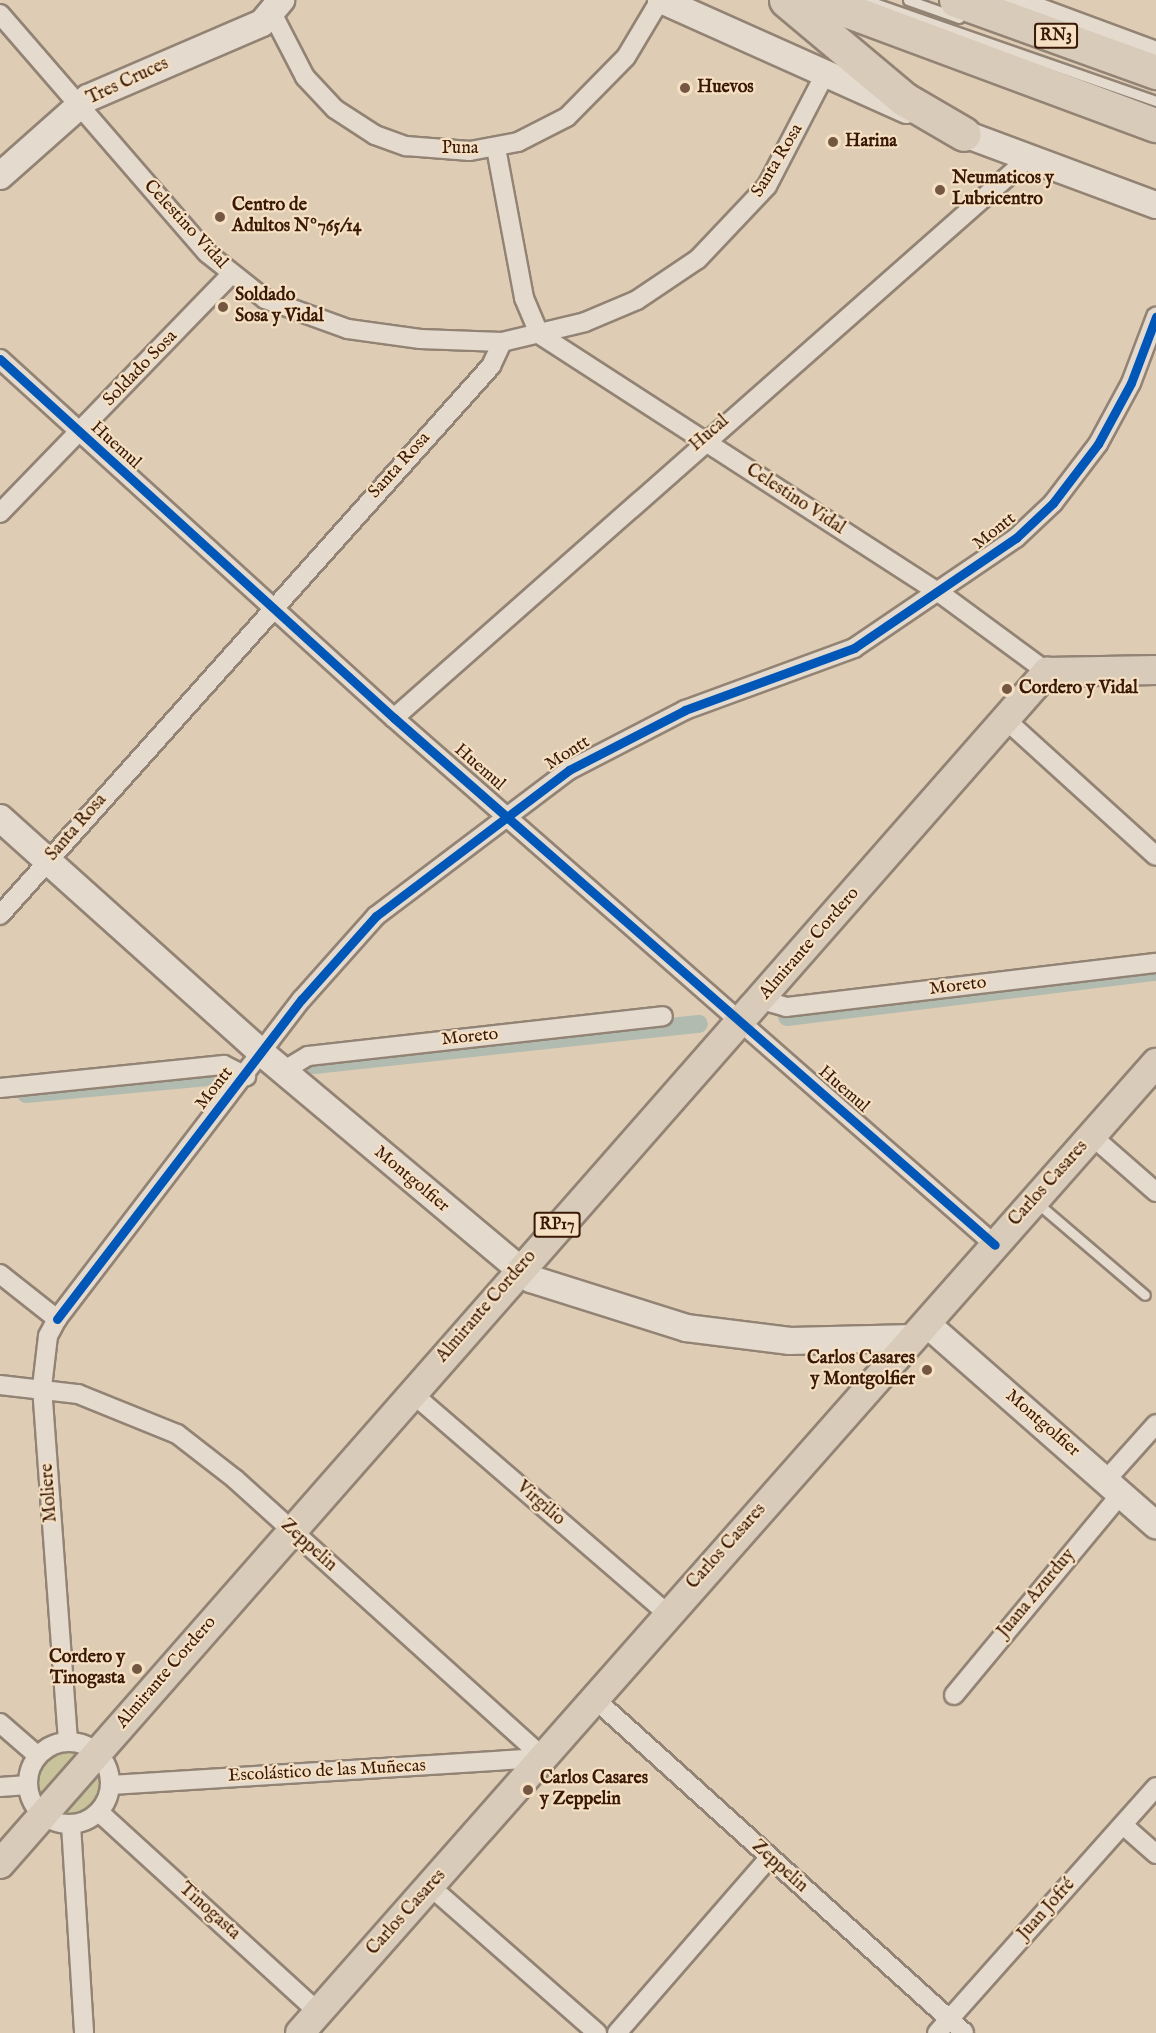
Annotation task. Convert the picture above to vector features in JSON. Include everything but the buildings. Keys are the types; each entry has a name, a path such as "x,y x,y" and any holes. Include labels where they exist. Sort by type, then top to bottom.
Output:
{"highway":[{"path":"786,0 904,99 964,134"},
{"path":"819,0 1156,125"},
{"name":"RN3","path":"966,12 1156,72"},
{"path":"1021,75 1083,115 1156,147"}],"main road":[{"path":"1047,672 1156,670"},
{"name":"Almirante Cordero","path":"0,1864 290,1530 741,1024 1047,672"},
{"name":"Carlos Casares","path":"309,2023 1156,1063"}],"street":[{"path":"660,0 824,75 964,134 1031,156 1156,205"},
{"name":"Puna","path":"277,8 305,77 335,109 375,135 406,147 496,148 544,132 582,104 626,57 660,0"},
{"path":"1006,0 1156,55"},
{"name":"Tres Cruces","path":"0,176 78,106 277,8"},
{"name":"Celestino Vidal","path":"0,14 78,106 231,275 265,299 348,329 502,342"},
{"name":"Santa Rosa","path":"0,915 272,606 491,366 502,342 539,334 637,300 725,236 767,186 824,75"},
{"path":"496,148 524,298 539,334"},
{"name":"Hucal","path":"394,718 702,441 1031,156"},
{"name":"Soldado Sosa","path":"0,513 231,275"},
{"name":"Montt","path":"57,1319 330,964 376,916 569,770 651,725 832,658 940,594 1016,538 1074,479 1131,383 1156,317"},
{"name":"Celestino Vidal","path":"539,334 940,594 1047,672"},
{"name":"Huemul","path":"0,359 77,434 272,606 394,718 508,815 741,1024 995,1245"},
{"path":"1006,720 1156,856"},
{"name":"Montgolfier","path":"0,818 263,1054 520,1271 544,1286 686,1328 790,1341 921,1331 1114,1487 1156,1525"},
{"name":"Moreto","path":"762,1000 786,1007 1156,963"},
{"name":"Moreto","path":"283,1071 308,1056 663,1016"},
{"path":"0,1088 224,1065 246,1076"},
{"path":"1092,1136 1156,1192"},
{"path":"0,1274 57,1319"},
{"name":"Moliere","path":"57,1319 48,1336 42,1386 68,1741"},
{"path":"0,1385 42,1386"},
{"name":"Zeppelin","path":"42,1386 114,1404 177,1434 290,1530 544,1758"},
{"name":"Virgilio","path":"413,1394 668,1614"},
{"name":"Juana Azurduy","path":"954,1695 1114,1487 1156,1424"},
{"name":"Zeppelin","path":"596,1700 769,1858 943,2026 964,2033"},
{"path":"0,1723 38,1756"},
{"path":"68,1741 98,1753 111,1785 99,1812 71,1825 43,1816 28,1785 38,1756 68,1741"},
{"name":"Escolástico de las Muñecas","path":"111,1785 544,1758"},
{"path":"0,1787 28,1785"},
{"name":"Juan Jofré","path":"943,2026 1156,1787"},
{"name":"Tinogasta","path":"99,1812 309,2023"},
{"path":"71,1825 84,2033"},
{"path":"1123,1825 1156,1854"},
{"path":"617,2033 769,1858"},
{"path":"431,1887 597,2033"}],"lane":[{"path":"866,0 1156,101"},
{"path":"908,0 966,12"},
{"path":"885,6 948,48"},
{"path":"1077,60 1156,88"},
{"path":"1035,1200 1145,1296"}],"shaded area":[{"path":"68,1748 90,1755 43,1809 34,1775 47,1756"},
{"path":"96,1761 106,1782 93,1813 71,1821 49,1814"}],"waterway":[{"path":"787,1017 1156,972"},
{"path":"314,1065 699,1024"},
{"path":"26,1094 210,1077"}],"cycle path":[{"path":"57,1319 302,999 376,916 569,770 685,710 854,648 1016,538 1053,503 1098,444 1131,383 1156,317"},
{"path":"0,359 394,718 995,1245"}],"place":[{"name":"Huevos","path":"685,88"},
{"name":"Harina","path":"833,142"},
{"name":"Neumaticos y Lubricentro","path":"940,190"},
{"name":"Centro de Adultos Nº765/14","path":"220,217"},
{"name":"Soldado Sosa y Vidal","path":"223,307"},
{"name":"Cordero y Vidal","path":"1007,689"},
{"name":"Carlos Casares y Montgolfier","path":"927,1370"},
{"name":"Cordero y Tinogasta","path":"137,1669"},
{"name":"Carlos Casares y Zeppelin","path":"528,1790"}]}
